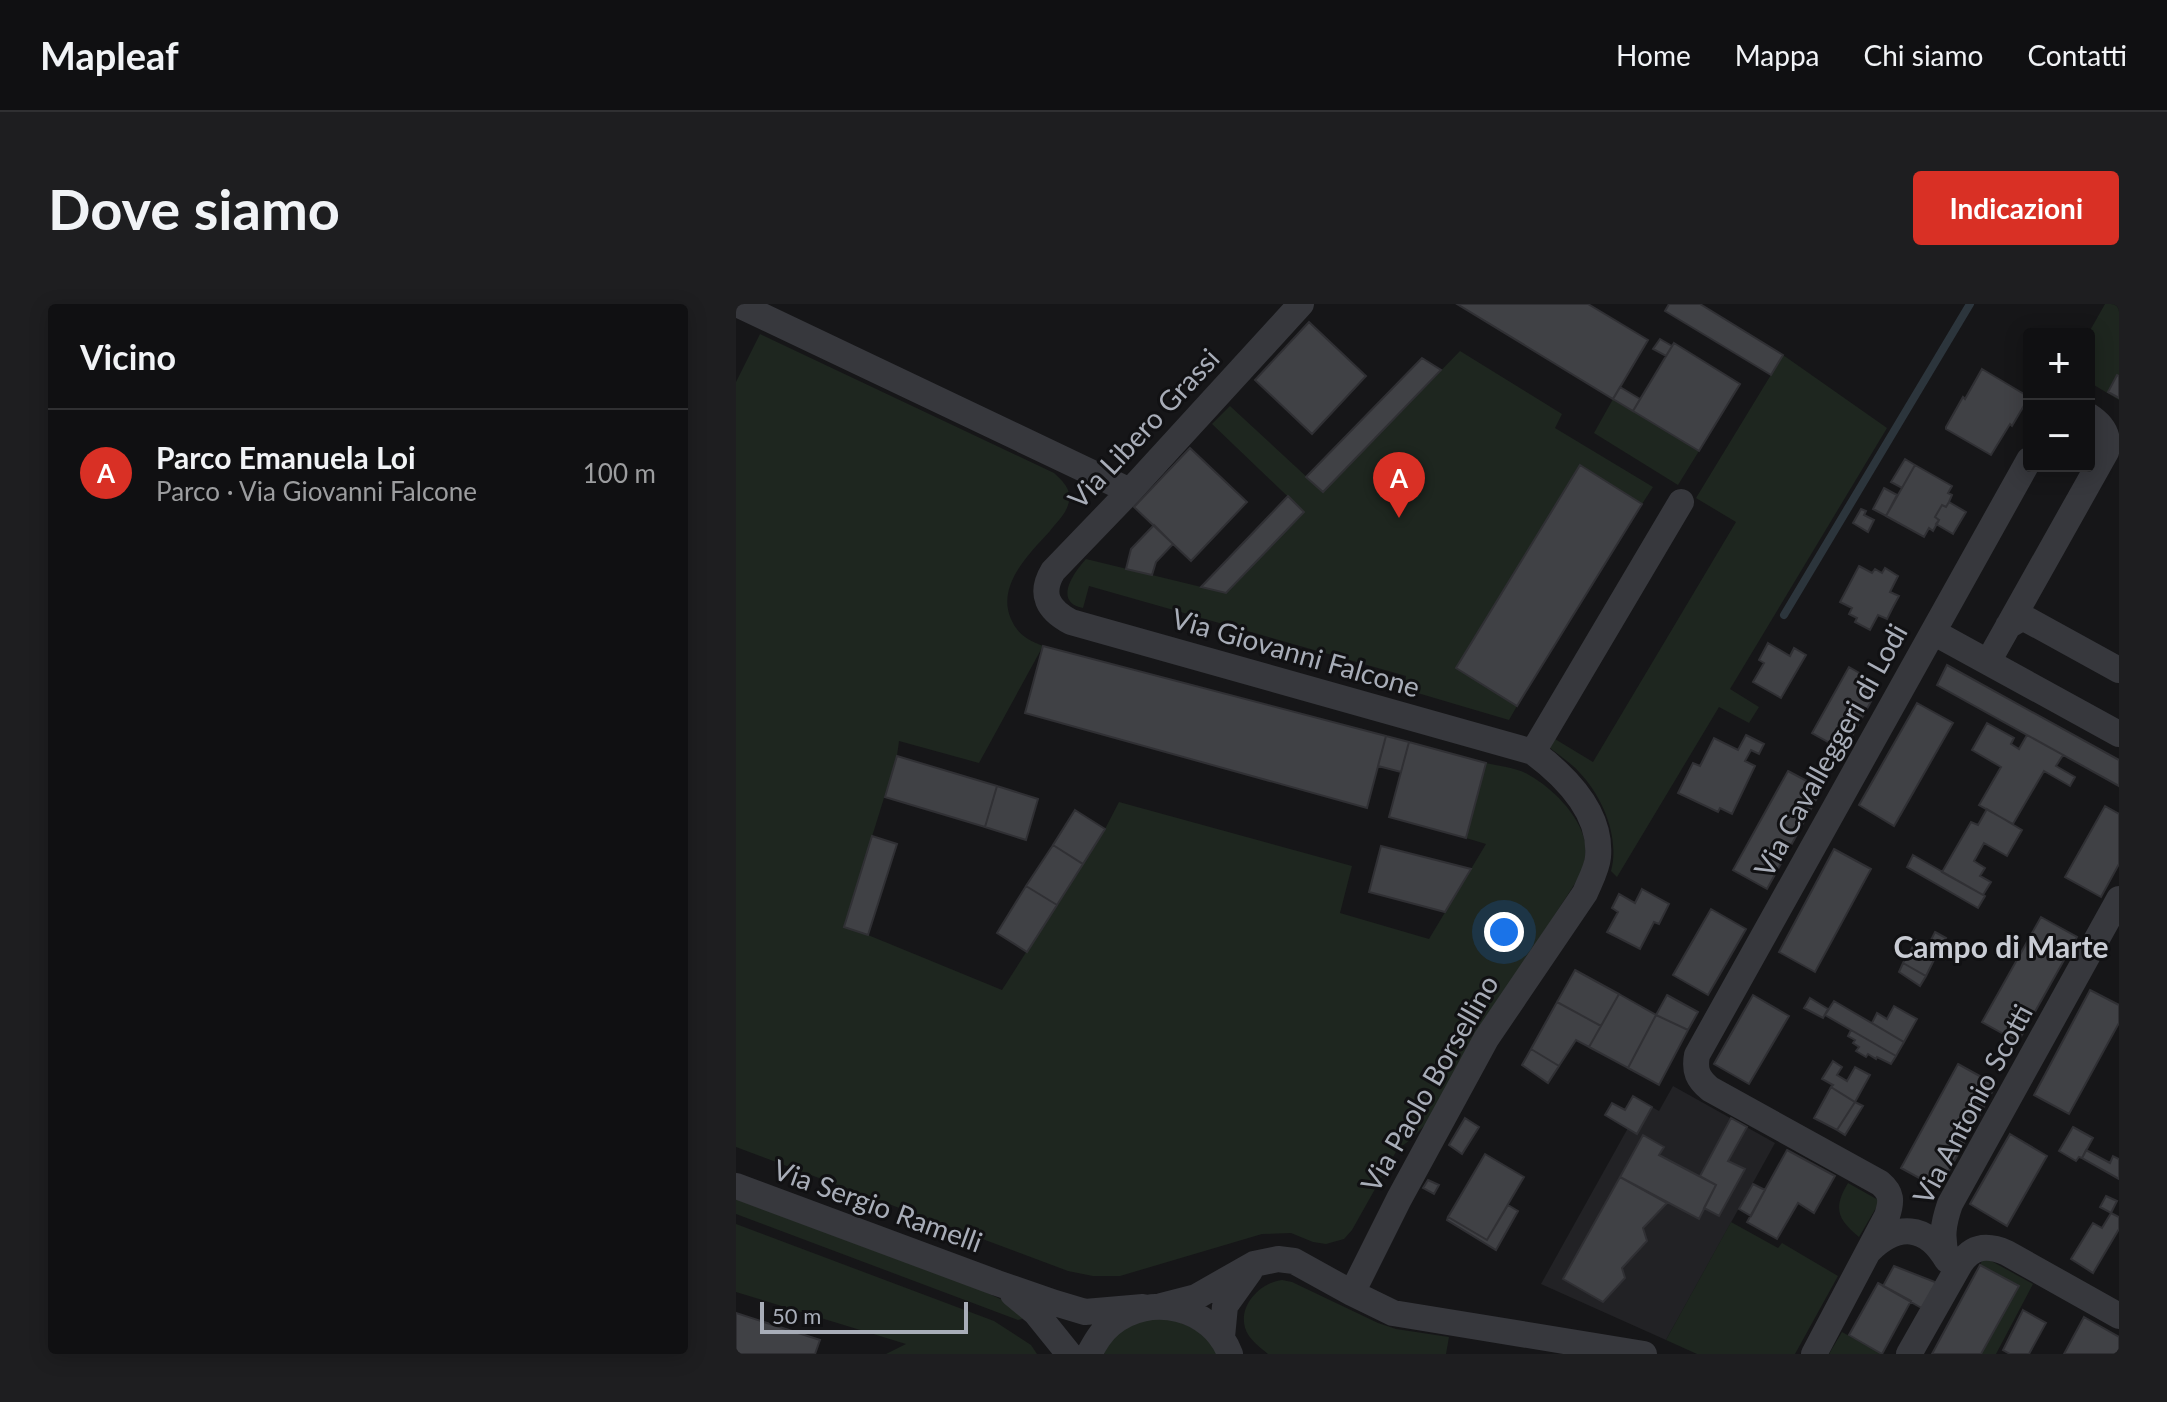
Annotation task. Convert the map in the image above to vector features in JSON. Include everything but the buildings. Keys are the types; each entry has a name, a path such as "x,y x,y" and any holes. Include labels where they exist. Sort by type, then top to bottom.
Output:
{"street":[{"path":"737,304 1130,491"},
{"name":"Via Libero Grassi","path":"1049,602 1045,591 1053,571 1301,304"},
{"path":"2095,420 2107,434 2108,443 2095,472"},
{"name":"Via Cavalleggeri di Lodi","path":"1868,1252 1890,1208 1889,1191 1880,1183 1710,1089 1697,1074 1695,1065 1697,1055 2023,471"},
{"path":"1988,662 2095,472"},
{"path":"1533,752 1681,502"},
{"name":"Via Giovanni Falcone","path":"1049,602 1056,612 1071,622 1533,752"},
{"path":"2008,626 2026,619 2119,670"},
{"path":"1933,632 2119,734"},
{"name":"Via Paolo Borsellino","path":"1352,1293 1486,1039 1585,893 1592,877 1598,859 1598,840 1592,820 1558,771 1533,752"},
{"name":"Via Antonio Scotti","path":"1948,1271 1942,1234 1950,1204 2119,899"},
{"name":"Via Sergio Ramelli","path":"736,1186 997,1283 1085,1312 1152,1306"},
{"path":"1814,1354 1868,1252 1889,1234 1911,1231 1933,1241 1948,1271"},
{"path":"1909,1354 1948,1271 1978,1248 1995,1248 2119,1316"},
{"path":"1089,1354 1109,1325 1125,1314 1196,1297 1254,1264 1278,1259 1294,1261 1393,1313 1644,1354"},
{"path":"1230,1348 1225,1306 1254,1264"},
{"name":"Via Sergio Ramelli","path":"997,1283 1036,1313 1069,1354"},
{"path":"1152,1306 1192,1313 1208,1323 1230,1348"}],"shaded area":[{"path":"2105,304 2119,304 2119,400 2095,386 2095,328 2091,328"},
{"path":"760,334 1054,473 1064,483 1069,495 1065,512 1017,570 1008,594 1011,619 1017,629 1043,646 979,763 899,741 844,927 1002,990 1119,802 1352,866 1340,913 1429,939 1486,844 1466,838 1486,763 1519,771 1538,780 1571,812 1586,846 1581,874 1476,1038 1428,1122 1397,1150 1344,1239 1326,1244 1291,1233 1262,1234 1120,1276 1093,1276 1068,1271 736,1147 736,382"},
{"path":"1460,351 1562,414 1555,428 1653,487 1642,504 1580,466 1456,668 1517,706 1509,720 1404,689 1406,676 1089,586 1083,608 1069,600 1069,586 1086,559 1226,593 1304,512 1212,424 1230,406 1323,492"},
{"path":"1783,355 1887,428 1730,689 1759,707 1749,723 1719,707 1617,877 1611,871 1613,845 1602,806 1588,782 1550,748 1555,739 1593,762 1736,522 1696,498"},
{"path":"1613,399 1699,451 1678,485 1594,433"},
{"path":"1673,1086 1775,1143 1666,1340 1541,1284 1628,1128 1652,1107 1659,1111"},
{"path":"1848,1183 1880,1201 1859,1237 1840,1213 1840,1199"},
{"path":"736,1199 983,1291 1009,1303 1024,1316 1018,1320 736,1214"},
{"path":"1731,1222 1778,1248 1782,1243 1838,1276 1795,1354 1697,1354 1666,1340"},
{"path":"736,1224 994,1321 1031,1345 1037,1354 886,1354 906,1344 736,1292"},
{"path":"1984,1257 2033,1284 1996,1354 1981,1354 2018,1286 1980,1265"},
{"path":"1282,1280 1378,1323 1396,1329 1449,1337 1446,1354 1268,1354 1249,1336 1244,1318 1256,1293"},
{"path":"1164,1318 1195,1330 1208,1340 1217,1354 1104,1354 1114,1338 1128,1327"},
{"path":"1842,1332 1882,1354 1829,1354"}],"waterway":[{"path":"1784,615 1970,304"}],"place":[{"name":"Parco Emanuela Loi","path":"1399,518"}],"district":[{"name":"Campo di Marte","path":"2001,946"}]}
